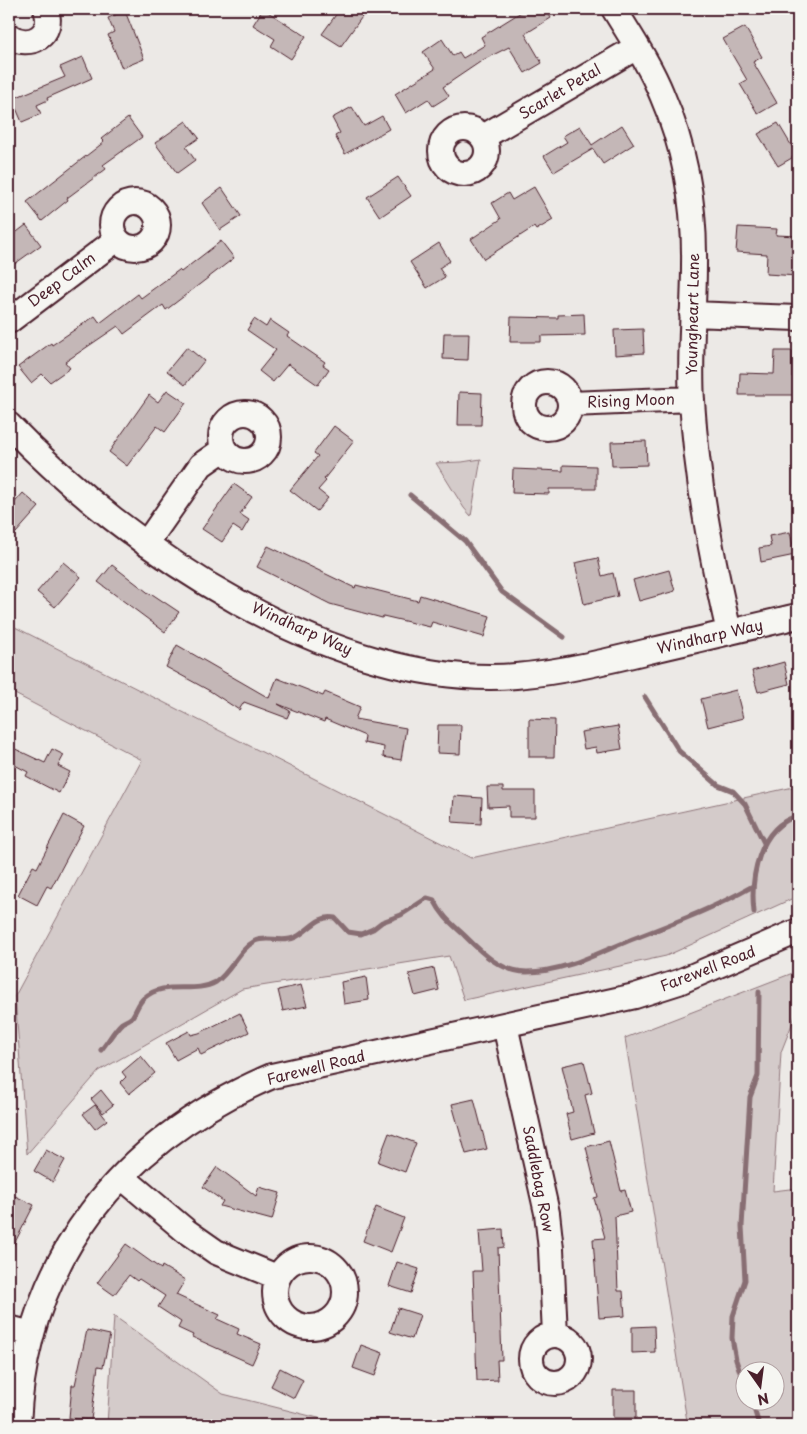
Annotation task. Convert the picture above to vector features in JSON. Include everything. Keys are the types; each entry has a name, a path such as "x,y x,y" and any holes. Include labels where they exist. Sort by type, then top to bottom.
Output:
{"street":[{"path":"9,36 19,42 29,42 38,38 47,27 48,15 46,9"},
{"name":"Youngheart Lane","path":"614,9 662,93 683,161 693,228 692,399 699,487 729,632"},
{"name":"Scarlet Petal","path":"484,137 637,47"},
{"name":"Deep Calm","path":"9,321 116,240"},
{"path":"692,314 798,318"},
{"name":"Rising Moon","path":"571,404 692,399"},
{"name":"Windharp Way","path":"9,425 67,481 146,544 242,602 292,628 338,648 386,663 432,673 474,676 514,676 556,672 798,616"},
{"path":"146,544 201,465 224,449"},
{"name":"Farewell Road","path":"18,1425 20,1394 32,1334 49,1286 71,1240 93,1209 147,1151 196,1114 237,1091 272,1076 506,1026 635,996 679,982 798,931"},
{"name":"Saddlebag Row","path":"506,1026 547,1213 551,1249 555,1335"},
{"path":"122,1177 186,1231 216,1252 248,1267 277,1277"},
{"path":"9,1328 32,1334"}],"shaded area":[{"path":"481,459 471,516 436,463"},
{"path":"9,624 471,858 798,786 798,896 666,956 464,1000 449,956 242,989 99,1071 27,1154 15,996 142,760 9,691"},
{"path":"798,971 798,1009 781,1052 773,1191 798,1188 798,1425 685,1425 687,1421 625,1038"},
{"path":"114,1316 223,1394 346,1425 107,1425"}],"building":[{"path":"263,9 306,36 291,59 271,46 275,39 253,25"},
{"path":"340,9 356,9 364,14 341,46 322,34"},
{"path":"526,9 546,9 551,18 525,34 542,63 525,73 509,47 483,60 443,87 449,96 433,106 428,99 406,113 395,94 435,69 423,52 442,39 453,56 459,52 463,58 485,45 481,37"},
{"path":"125,11 144,59 122,68 108,35 114,32 108,18"},
{"path":"745,27 762,57 753,62 777,103 758,114 740,84 747,80 723,39"},
{"path":"83,57 92,78 47,98 48,100 37,105 41,114 22,122 12,99 65,77 60,67"},
{"path":"352,107 364,126 382,116 389,129 345,154 335,136 340,133 332,118"},
{"path":"128,118 142,137 103,165 106,169 67,198 68,200 42,221 27,202 104,142 101,139"},
{"path":"186,121 199,138 186,147 195,160 177,173 155,143"},
{"path":"778,123 797,155 778,166 758,134"},
{"path":"622,125 634,144 603,164 593,149 554,172 544,156 567,142 563,136 580,126 592,145"},
{"path":"398,177 411,196 380,217 367,197"},
{"path":"534,187 553,220 536,230 534,227 484,259 471,239 501,219 492,203 508,193 512,200"},
{"path":"222,188 241,216 220,230 202,203"},
{"path":"26,225 41,245 9,268 9,238"},
{"path":"738,227 777,229 776,235 798,236 798,276 766,274 767,254 736,252"},
{"path":"221,241 234,258 166,310 163,305 124,334 118,326 65,362 70,368 50,382 42,374 31,383 18,367 51,343 52,345 95,316 100,323 138,294 141,298 179,270 181,272"},
{"path":"439,243 450,261 439,268 445,277 427,288 410,262"},
{"path":"584,314 585,335 541,336 541,342 510,342 511,317 558,318 558,315"},
{"path":"254,319 266,327 270,320 289,333 287,336 325,362 323,365 329,369 318,385 288,364 273,382 259,371 276,350 247,330"},
{"path":"643,329 644,353 615,355 614,330"},
{"path":"444,333 469,333 468,360 443,359"},
{"path":"187,347 204,361 185,385 167,371"},
{"path":"775,351 792,351 792,377 798,378 798,395 739,395 740,373 774,374"},
{"path":"167,390 186,403 165,432 157,426 127,466 109,452 149,395 158,402"},
{"path":"459,392 482,393 481,425 458,425"},
{"path":"334,426 354,441 324,479 326,481 318,490 328,498 317,511 290,490 318,456 314,453"},
{"path":"646,441 647,465 612,466 611,442"},
{"path":"563,465 596,466 596,489 549,489 549,494 512,493 513,469 563,471"},
{"path":"234,484 252,497 240,514 249,520 242,532 233,526 222,542 202,529"},
{"path":"23,493 39,507 16,533 9,526 9,509"},
{"path":"790,532 795,555 761,562 759,548 771,546 769,536"},
{"path":"268,546 355,588 356,585 418,601 420,595 490,616 484,637 432,622 430,627 383,616 382,618 330,604 257,567"},
{"path":"598,558 602,576 613,573 618,596 584,604 575,563"},
{"path":"63,562 81,577 55,607 37,592"},
{"path":"112,565 151,595 179,612 165,632 98,582"},
{"path":"669,570 675,591 639,601 633,580"},
{"path":"177,645 269,698 277,678 323,696 325,692 360,707 355,719 406,728 401,760 383,757 384,747 364,743 365,736 325,719 324,722 278,704 290,711 287,718 244,702 239,710 210,691 166,667"},
{"path":"784,662 789,684 758,692 752,671"},
{"path":"736,690 743,718 708,727 701,699"},
{"path":"529,719 555,720 554,757 529,757"},
{"path":"438,725 461,725 460,754 437,753"},
{"path":"618,726 622,749 597,753 596,747 584,749 581,732"},
{"path":"9,746 45,763 52,749 64,755 58,766 70,772 59,793 26,776 28,772 9,762"},
{"path":"487,787 503,787 503,791 535,791 535,817 509,817 509,806 488,807"},
{"path":"454,796 482,798 481,824 452,822"},
{"path":"64,815 84,826 51,888 47,886 37,905 18,895 33,866 37,868"},
{"path":"434,968 439,990 415,996 409,974"},
{"path":"366,977 369,1000 344,1004 341,982"},
{"path":"301,985 307,1006 283,1011 278,990"},
{"path":"240,1013 249,1032 201,1055 198,1048 176,1060 166,1043 189,1031 191,1035 199,1033"},
{"path":"141,1056 155,1073 129,1094 120,1083 126,1077 122,1072"},
{"path":"584,1061 592,1093 585,1095 594,1133 572,1139 566,1114 573,1112 562,1066"},
{"path":"101,1090 113,1105 103,1113 91,1099"},
{"path":"474,1099 487,1149 466,1154 452,1104"},
{"path":"95,1105 107,1120 95,1129 83,1114"},
{"path":"389,1133 416,1143 405,1172 378,1162"},
{"path":"609,1141 621,1191 625,1190 631,1212 615,1216 618,1291 623,1291 625,1316 599,1318 593,1239 605,1238 594,1198 598,1197 586,1147"},
{"path":"46,1150 65,1160 53,1182 34,1171"},
{"path":"217,1167 256,1196 259,1187 280,1193 272,1220 220,1206 223,1201 203,1187"},
{"path":"15,1196 34,1205 9,1254 9,1208"},
{"path":"376,1207 404,1218 391,1252 363,1241"},
{"path":"503,1229 504,1247 498,1248 502,1360 497,1360 498,1380 477,1381 473,1271 482,1271 479,1231"},
{"path":"126,1244 161,1269 162,1266 185,1280 176,1295 220,1315 217,1319 239,1329 237,1334 261,1344 252,1364 192,1337 193,1335 178,1328 181,1322 158,1307 165,1296 139,1279 137,1281 129,1275 114,1295 97,1283"},
{"path":"397,1262 419,1269 411,1293 389,1286"},
{"path":"398,1308 420,1315 412,1339 390,1332"},
{"path":"654,1326 655,1352 632,1353 632,1327"},
{"path":"87,1330 110,1335 103,1367 98,1366 91,1420 69,1418 72,1385 75,1385"},
{"path":"361,1345 383,1353 375,1376 353,1368"},
{"path":"280,1368 303,1380 294,1398 271,1386"},
{"path":"613,1390 636,1390 636,1418 613,1418"}],"waterway":[{"path":"410,495 465,541 502,592 564,637"},
{"path":"645,697 679,751 718,785 733,791 745,804 764,843"},
{"path":"754,912 754,884 760,855 774,830 798,816"},
{"path":"101,1050 119,1026 132,1017 142,1000 152,992 170,988 207,986 222,977 244,950 255,941 260,939 291,939 323,919 335,918 348,932 361,934 373,929 382,922 401,915 427,898 434,900 447,919 492,960 508,969 527,972 566,966 591,957 707,909 753,886"},
{"path":"737,1362 732,1338 733,1316 745,1280 742,1226 750,1097 758,1076 759,992"},
{"path":"755,1412 759,1425"}]}
